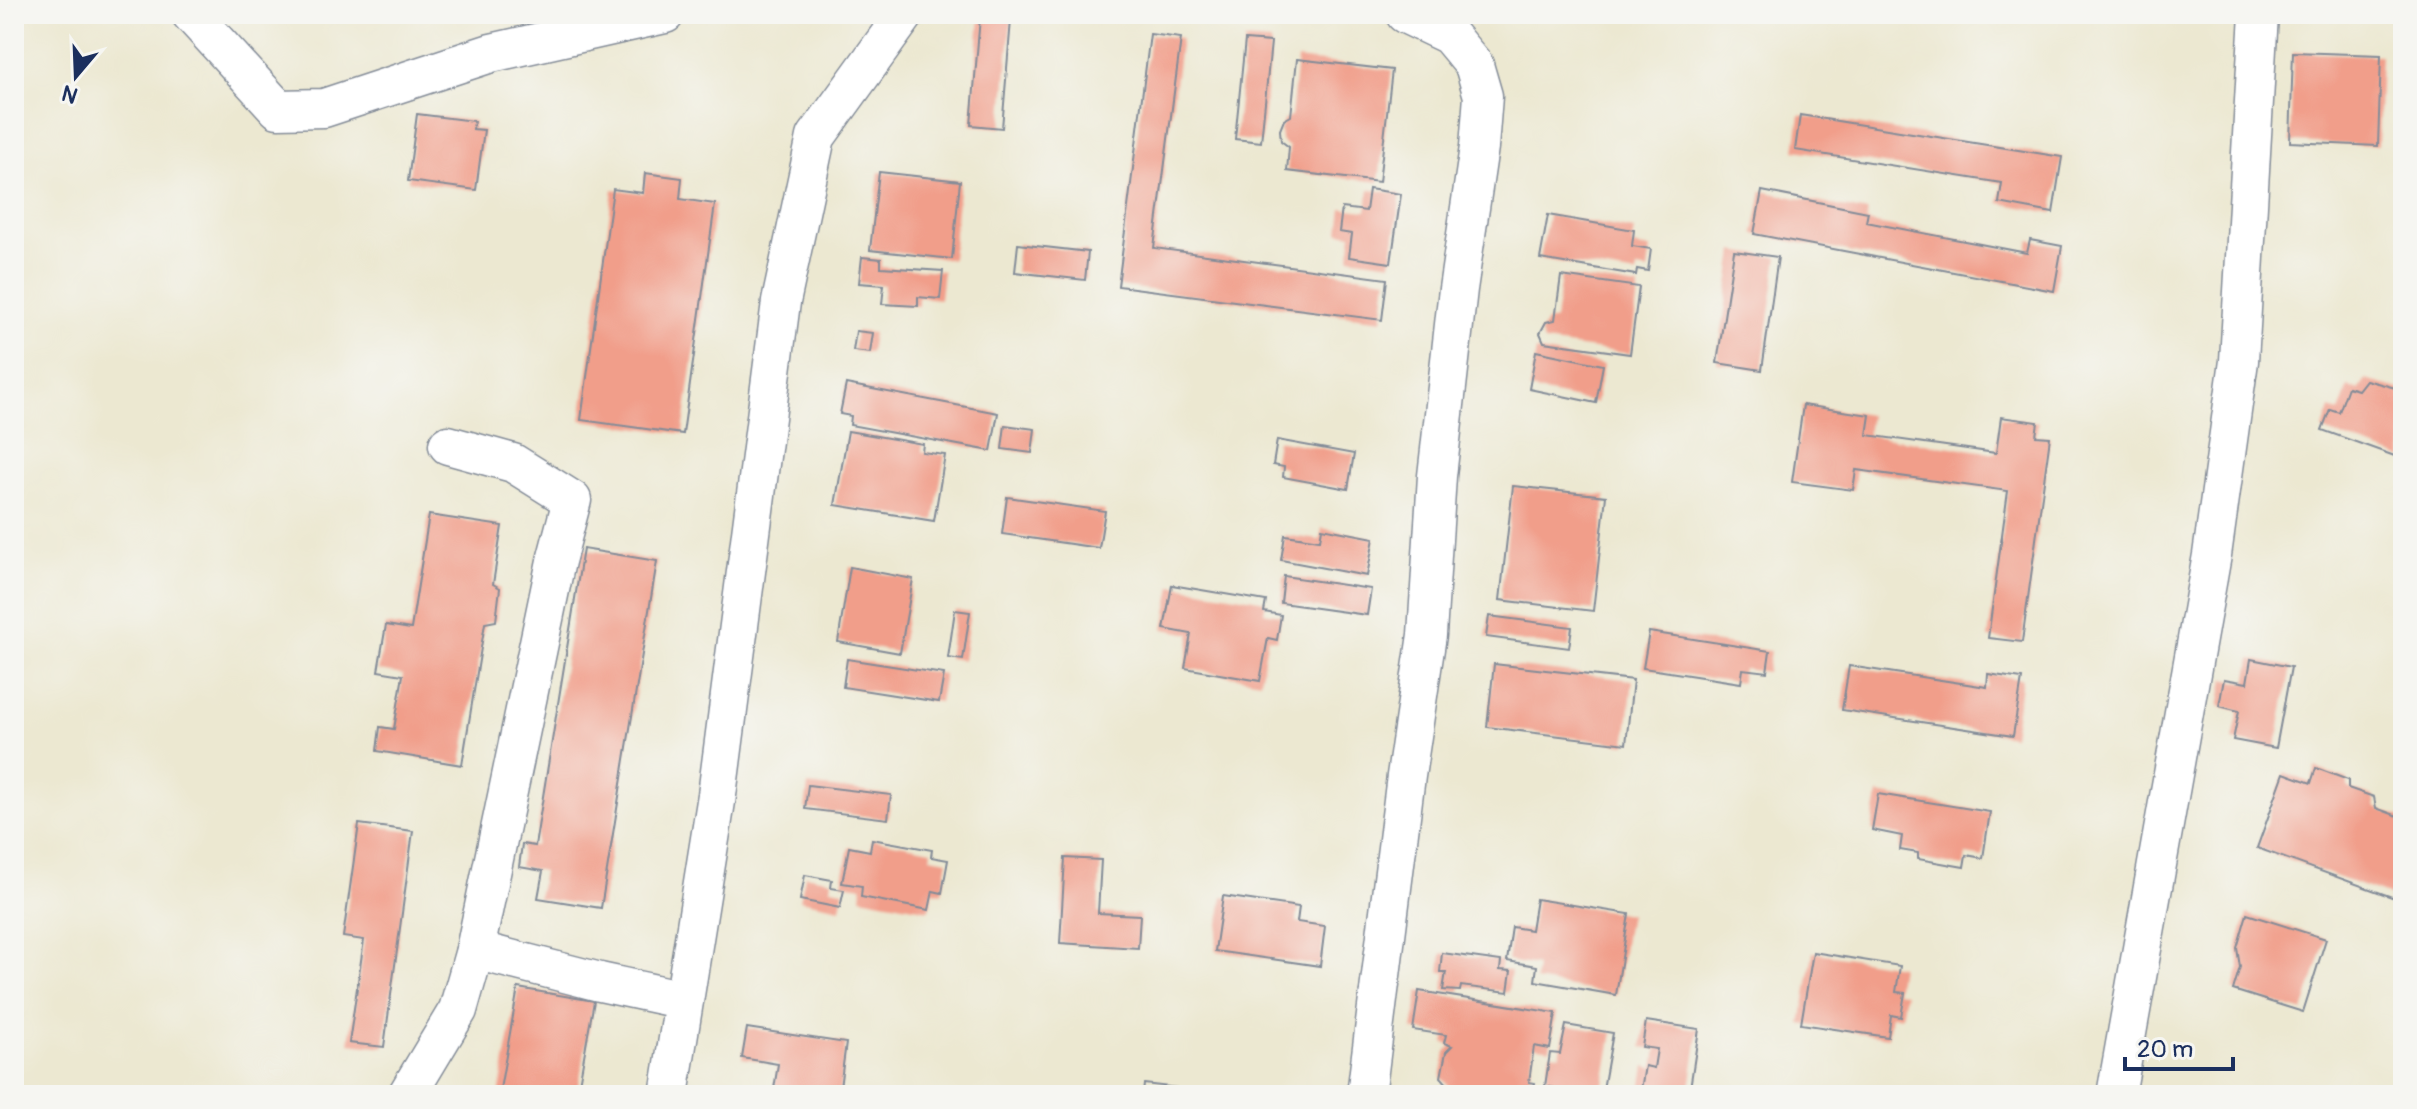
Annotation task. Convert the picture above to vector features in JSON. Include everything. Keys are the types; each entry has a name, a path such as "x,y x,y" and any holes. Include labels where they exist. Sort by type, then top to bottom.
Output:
{"street":[{"path":"191,14 278,109 324,108 491,53 665,14"},
{"path":"669,1095 717,795 781,302 816,137 905,14"},
{"path":"1366,1095 1427,635 1437,476 1483,96 1474,65 1449,35 1405,14"},
{"path":"2116,1095 2212,555 2239,361 2259,14"},
{"path":"407,1095 458,1010 475,950 556,561 572,500 513,463 448,445"},
{"path":"475,950 684,1000"}],"building":[{"path":"980,17 1011,20 1002,128 971,125"},
{"path":"1150,34 1181,38 1154,248 1387,279 1382,320 1118,286"},
{"path":"1245,40 1271,42 1261,142 1235,139"},
{"path":"2293,52 2381,55 2378,146 2290,142"},
{"path":"1297,59 1392,70 1379,182 1287,171 1289,147 1281,141 1280,130 1284,120 1291,116"},
{"path":"417,114 474,121 473,129 484,130 476,190 408,181"},
{"path":"1800,115 2062,157 2053,213 1999,203 2002,183 1795,150"},
{"path":"879,172 960,181 952,259 870,250"},
{"path":"645,173 682,178 680,199 715,204 683,434 581,420 613,189 643,193"},
{"path":"1369,189 1401,194 1391,263 1349,257 1352,234 1339,232 1342,208 1366,211"},
{"path":"1762,191 1868,212 1866,222 2027,253 2030,240 2062,246 2054,291 1754,234"},
{"path":"1548,215 1634,230 1632,246 1651,249 1648,271 1637,269 1636,275 1540,259"},
{"path":"1018,244 1088,252 1085,280 1015,272"},
{"path":"1734,251 1778,257 1762,370 1717,363"},
{"path":"862,257 881,259 881,267 943,271 940,299 918,297 918,306 882,304 884,285 859,283"},
{"path":"1561,276 1639,287 1630,354 1544,342 1540,333 1546,322 1555,320"},
{"path":"856,331 873,333 870,353 853,351"},
{"path":"1536,351 1603,365 1596,403 1529,389"},
{"path":"2366,380 2403,390 2403,459 2322,430 2330,409 2339,412 2348,387 2358,390"},
{"path":"846,384 998,413 991,451 850,425 851,416 840,414"},
{"path":"1803,405 1870,415 1867,435 1996,453 2001,417 2038,422 2036,436 2050,437 2022,642 1988,638 2008,491 1856,470 1853,490 1792,482"},
{"path":"1005,425 1035,429 1032,453 1002,449"},
{"path":"848,431 923,444 922,452 945,455 934,521 835,505"},
{"path":"1277,440 1354,454 1348,489 1283,477 1284,467 1273,465"},
{"path":"1513,486 1606,496 1593,611 1500,600"},
{"path":"1007,497 1105,511 1099,548 1002,534"},
{"path":"429,515 502,526 493,584 500,588 496,621 485,623 462,765 377,751 380,727 394,729 403,675 378,671 386,625 411,629"},
{"path":"1322,528 1374,538 1367,576 1281,560 1285,535 1320,540"},
{"path":"583,549 657,561 601,908 538,898 543,871 519,867 522,844 535,846"},
{"path":"850,567 913,579 900,653 838,642"},
{"path":"1284,576 1371,589 1367,615 1281,603"},
{"path":"1172,585 1266,601 1264,612 1281,615 1277,640 1268,638 1260,681 1185,668 1191,634 1164,629"},
{"path":"955,610 970,612 963,660 948,658"},
{"path":"1489,616 1572,627 1569,648 1486,637"},
{"path":"1649,632 1770,651 1767,672 1743,669 1741,683 1643,668"},
{"path":"847,659 944,674 939,702 843,687"},
{"path":"2251,659 2291,667 2276,748 2233,740 2239,711 2219,706 2224,679 2247,683"},
{"path":"1494,664 1633,680 1626,744 1487,727"},
{"path":"1849,666 1987,687 1988,674 2022,679 2013,736 1842,710"},
{"path":"2316,768 2348,780 2348,788 2374,797 2376,808 2403,818 2403,901 2257,848 2284,773 2311,783"},
{"path":"808,785 891,795 888,819 805,809"},
{"path":"1878,794 1990,812 1983,858 1966,855 1964,867 1918,859 1918,853 1900,850 1902,836 1872,830"},
{"path":"359,824 413,831 384,1047 349,1043 364,940 343,937"},
{"path":"872,839 932,850 931,857 948,860 942,893 933,891 929,910 861,897 862,886 842,883 849,847 870,851"},
{"path":"1065,858 1101,860 1098,913 1140,915 1138,948 1060,943"},
{"path":"805,875 832,880 831,888 844,890 840,908 800,900"},
{"path":"1223,896 1299,907 1297,922 1325,926 1320,966 1215,951"},
{"path":"1536,899 1629,914 1616,995 1535,981 1537,966 1507,961 1512,927 1531,930"},
{"path":"2247,914 2326,939 2303,1012 2233,990 2240,967 2237,948"},
{"path":"1813,952 1900,966 1896,992 1905,993 1901,1017 1891,1015 1888,1037 1801,1024"},
{"path":"1442,953 1501,961 1500,970 1511,971 1508,992 1461,986 1460,991 1443,990 1446,972 1440,972"},
{"path":"518,988 594,1001 577,1095 499,1095"},
{"path":"1419,991 1556,1013 1550,1049 1534,1046 1529,1082 1535,1083 1533,1095 1450,1095 1448,1085 1441,1077 1446,1052 1452,1046 1444,1043 1446,1035 1413,1030"},
{"path":"1646,1021 1699,1029 1689,1095 1640,1095 1645,1066 1654,1068 1657,1049 1642,1047"},
{"path":"1566,1025 1613,1033 1602,1095 1558,1095 1559,1089 1545,1086 1550,1053 1560,1054"},
{"path":"747,1028 846,1043 839,1095 773,1095 778,1064 742,1058"},
{"path":"1144,1084 1219,1093 1219,1095 1143,1095"}]}
